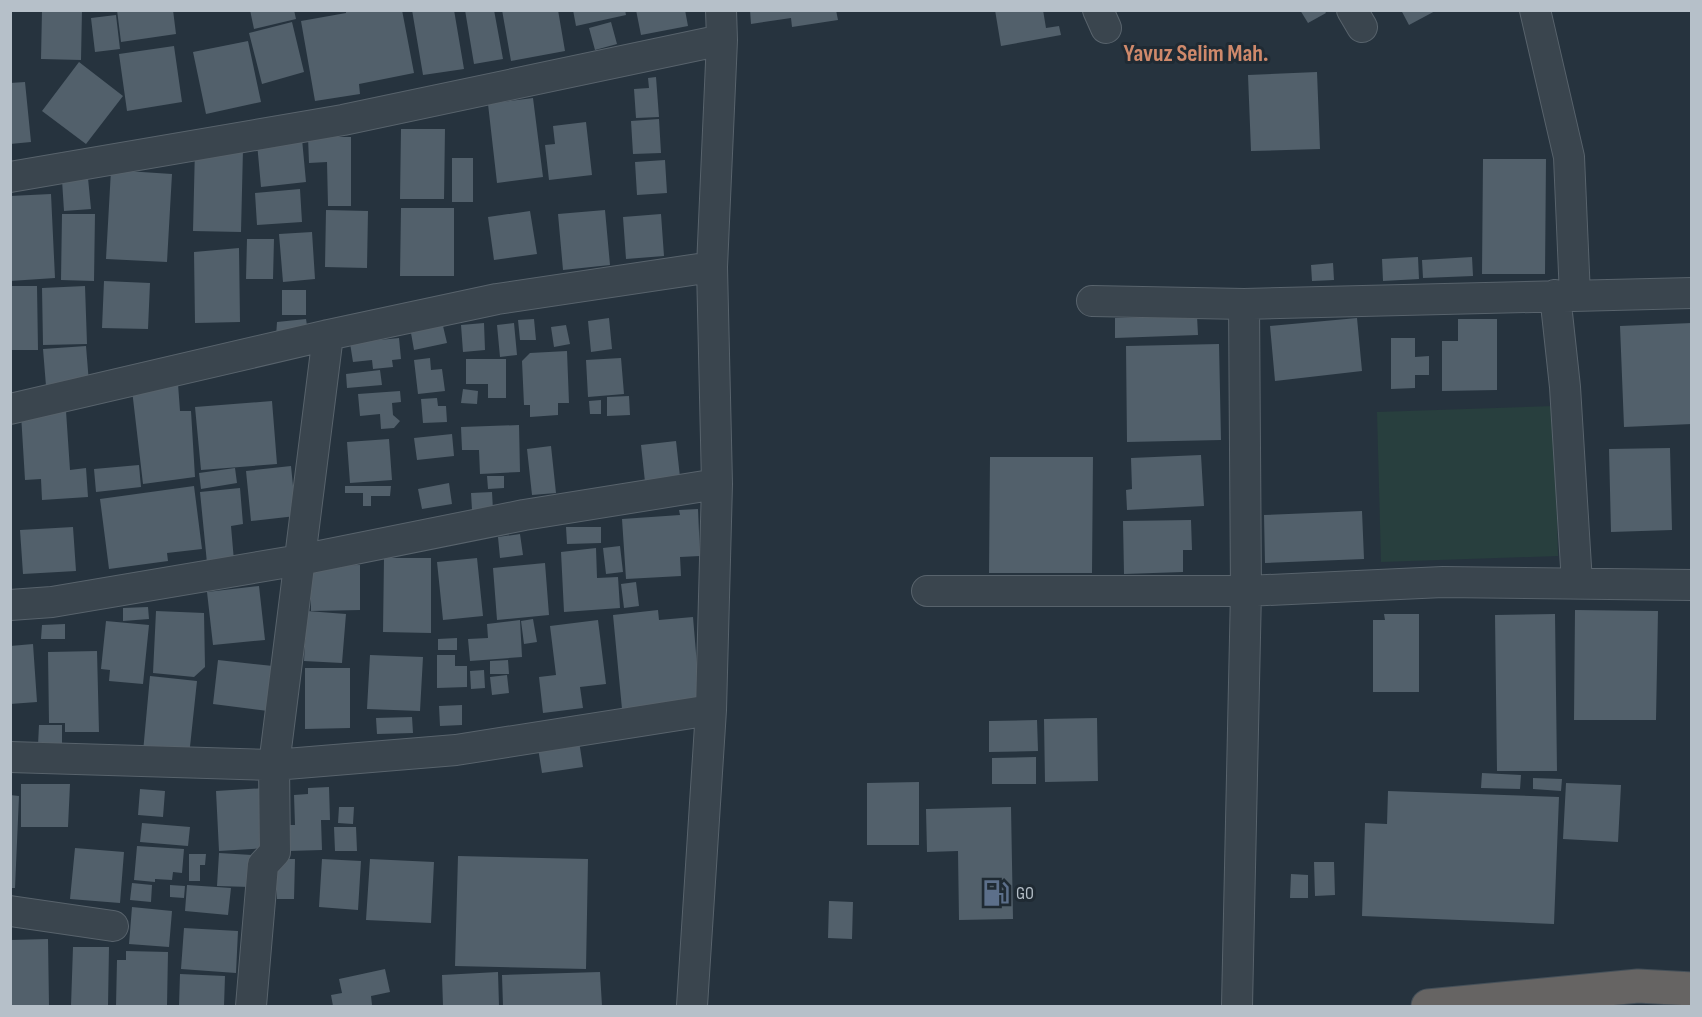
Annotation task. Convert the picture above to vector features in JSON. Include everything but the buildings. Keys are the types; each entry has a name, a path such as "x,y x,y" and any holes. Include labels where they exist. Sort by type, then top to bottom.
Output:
{"highway":[{"path":"1428,1006 1638,986 1692,989"}],"street":[{"path":"692,1006 711,710 717,484 712,267 722,40 721,10"},
{"path":"1535,10 1569,157 1565,387 1576,583"},
{"path":"10,177 343,120 722,40"},
{"path":"10,410 328,335 497,299 712,267"},
{"path":"1092,301 1244,304 1692,293"},
{"path":"1237,1006 1246,591 1244,304"},
{"path":"251,1006 263,865 275,852 274,765 328,335"},
{"path":"10,605 52,602 300,560 524,515 717,484"},
{"path":"927,591 1246,591 1443,582 1692,585"},
{"path":"10,757 274,765 456,750 711,710"},
{"path":"10,911 113,926"}],"green space":[{"path":"1554,406 1558,556 1381,562 1377,412"}],"place":[{"name":"GO","path":"996,893"}],"district":[{"name":"Yavuz Selim Mah.","path":"1196,53"}]}
